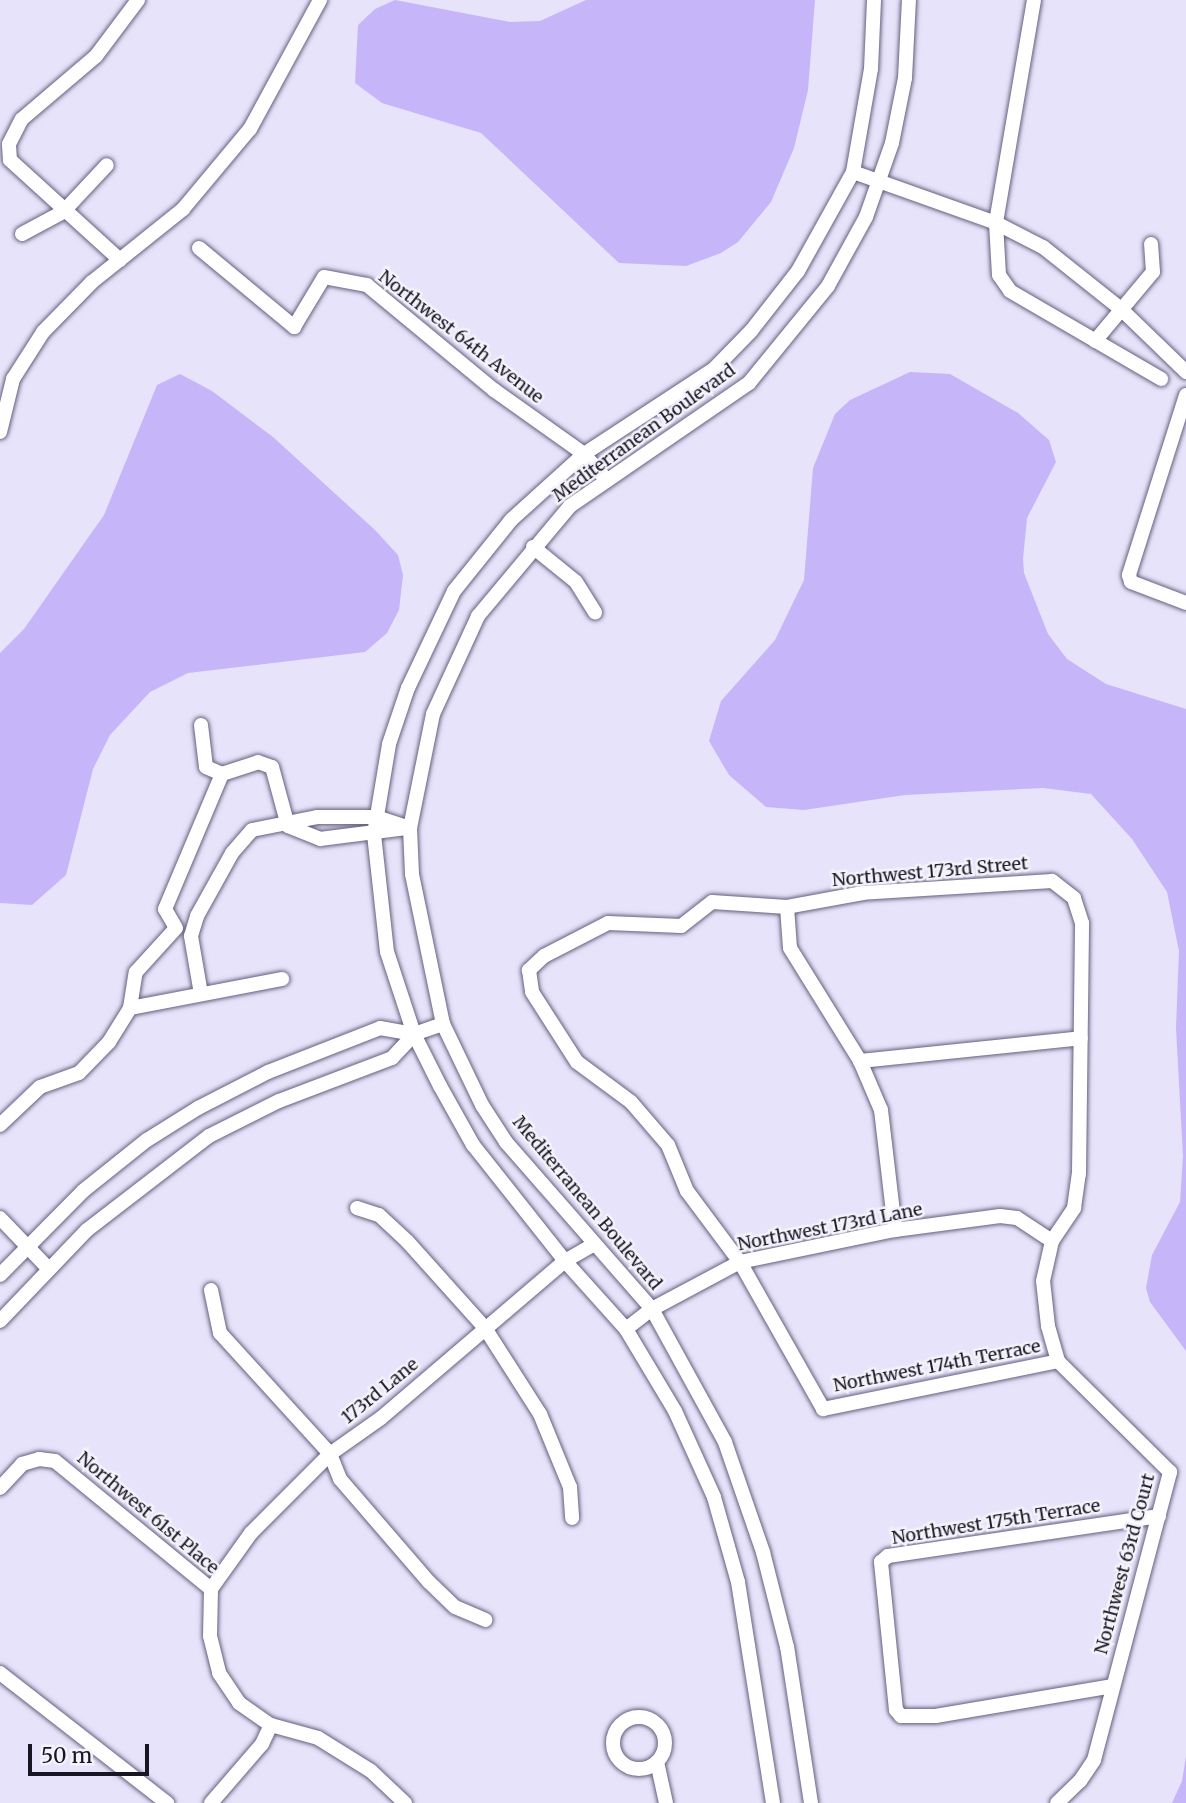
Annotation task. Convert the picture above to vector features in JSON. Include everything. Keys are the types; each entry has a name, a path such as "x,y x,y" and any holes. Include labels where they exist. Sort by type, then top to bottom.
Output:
{"street":[{"path":"120,260 63,212 10,159 9,144 22,119 96,56 138,0"},
{"name":"Mediterranean Boulevard","path":"773,1803 738,1581 714,1497 675,1411 626,1329 565,1261 473,1145 414,1034 387,952 374,834 389,744 408,688 454,591 511,520 584,454 714,369 751,331 798,271 853,172 871,69 874,0"},
{"name":"Mediterranean Boulevard","path":"811,1803 786,1647 763,1552 725,1442 652,1309 506,1142 482,1105 443,1024 412,874 410,828 433,714 453,663 478,616 570,506 749,383 828,286 866,218 878,181 905,78 909,0"},
{"path":"1034,0 996,223 999,275 1010,291 1161,379"},
{"path":"1,423 13,379 43,332 120,260 183,209 250,129 317,1"},
{"path":"22,234 63,212 107,165"},
{"path":"853,172 996,223 1043,247 1121,309 1186,372"},
{"path":"1095,341 1153,272 1151,244"},
{"name":"Northwest 64th Avenue","path":"199,248 294,327 324,277 367,285 494,390 584,454 607,480"},
{"path":"1186,395 1132,552 1129,575 1131,582 1186,603"},
{"path":"533,547 576,582 595,613"},
{"path":"201,725 203,763 222,774 258,762 272,767 288,826"},
{"path":"176,928 165,909 222,774"},
{"path":"201,995 191,936 232,853 248,834 262,827 288,826 317,817 376,817 410,828"},
{"path":"288,826 320,839 410,828"},
{"name":"Northwest 173rd Street","path":"740,1262 687,1191 668,1145 631,1102 577,1062 532,992 529,970 544,956 608,923 681,926 712,902 787,907 863,893 1052,881 1062,886 1074,898 1082,923 1081,1038"},
{"path":"787,907 790,948 860,1060 881,1110 895,1230"},
{"path":"0,1125 40,1087 79,1073 109,1042 130,1008 136,972 176,928 194,926"},
{"path":"130,1008 282,979"},
{"path":"0,1321 48,1268 155,1174 209,1136 279,1101 392,1058 414,1034 443,1024"},
{"path":"0,1275 26,1246 125,1157 198,1108 268,1072 380,1028 414,1034"},
{"path":"860,1060 1081,1038 1079,1174 1074,1208 1052,1241 1043,1281 1058,1361"},
{"path":"357,1208 379,1215 407,1241 485,1328 540,1414 570,1487 572,1518"},
{"name":"Northwest 173rd Lane","path":"626,1329 652,1309 740,1262 895,1230 1000,1216 1017,1219 1052,1241"},
{"path":"0,1218 48,1268"},
{"name":"173rd Lane","path":"211,1589 251,1533 330,1454 381,1418 565,1261 594,1244"},
{"name":"Northwest 174th Terrace","path":"740,1262 822,1409 1058,1361"},
{"path":"211,1290 220,1333 330,1454 340,1479 429,1582 455,1607 485,1620"},
{"name":"Northwest 63rd Court","path":"1057,1803 1080,1781 1094,1760 1170,1472 1058,1361"},
{"name":"Northwest 61st Place","path":"0,1489 22,1464 39,1459 55,1461 211,1589 210,1636 219,1673 239,1703 271,1725 318,1738 371,1771 405,1803"},
{"name":"Northwest 175th Terrace","path":"1112,1686 909,1719 896,1710 881,1562 888,1556 1159,1516"},
{"path":"0,1673 167,1803"},
{"path":"211,1803 262,1744 271,1725"},
{"path":"657,1762 666,1803"}],"shaded area":[{"path":"395,0 510,22 540,21 586,0 815,0 808,90 794,148 771,202 738,242 721,253 686,266 619,263 481,133 382,103 355,83 358,25 375,9"},
{"path":"910,372 950,374 1018,413 1049,440 1056,462 1027,518 1023,559 1024,573 1048,634 1067,659 1106,684 1186,709 1186,1351 1150,1302 1146,1288 1152,1255 1180,1202 1183,1156 1176,1028 1179,951 1167,892 1132,839 1091,794 1043,788 905,795 804,810 766,807 729,775 709,741 721,701 775,640 804,580 813,468 835,414 850,400"},
{"path":"180,374 212,391 273,437 375,530 398,555 403,575 399,610 387,633 365,652 188,673 150,692 110,735 93,769 66,875 32,905 0,903 0,653 24,629 104,515 157,385"},
{"path":"1186,1756 1186,1803 1172,1803 1182,1781"}]}
